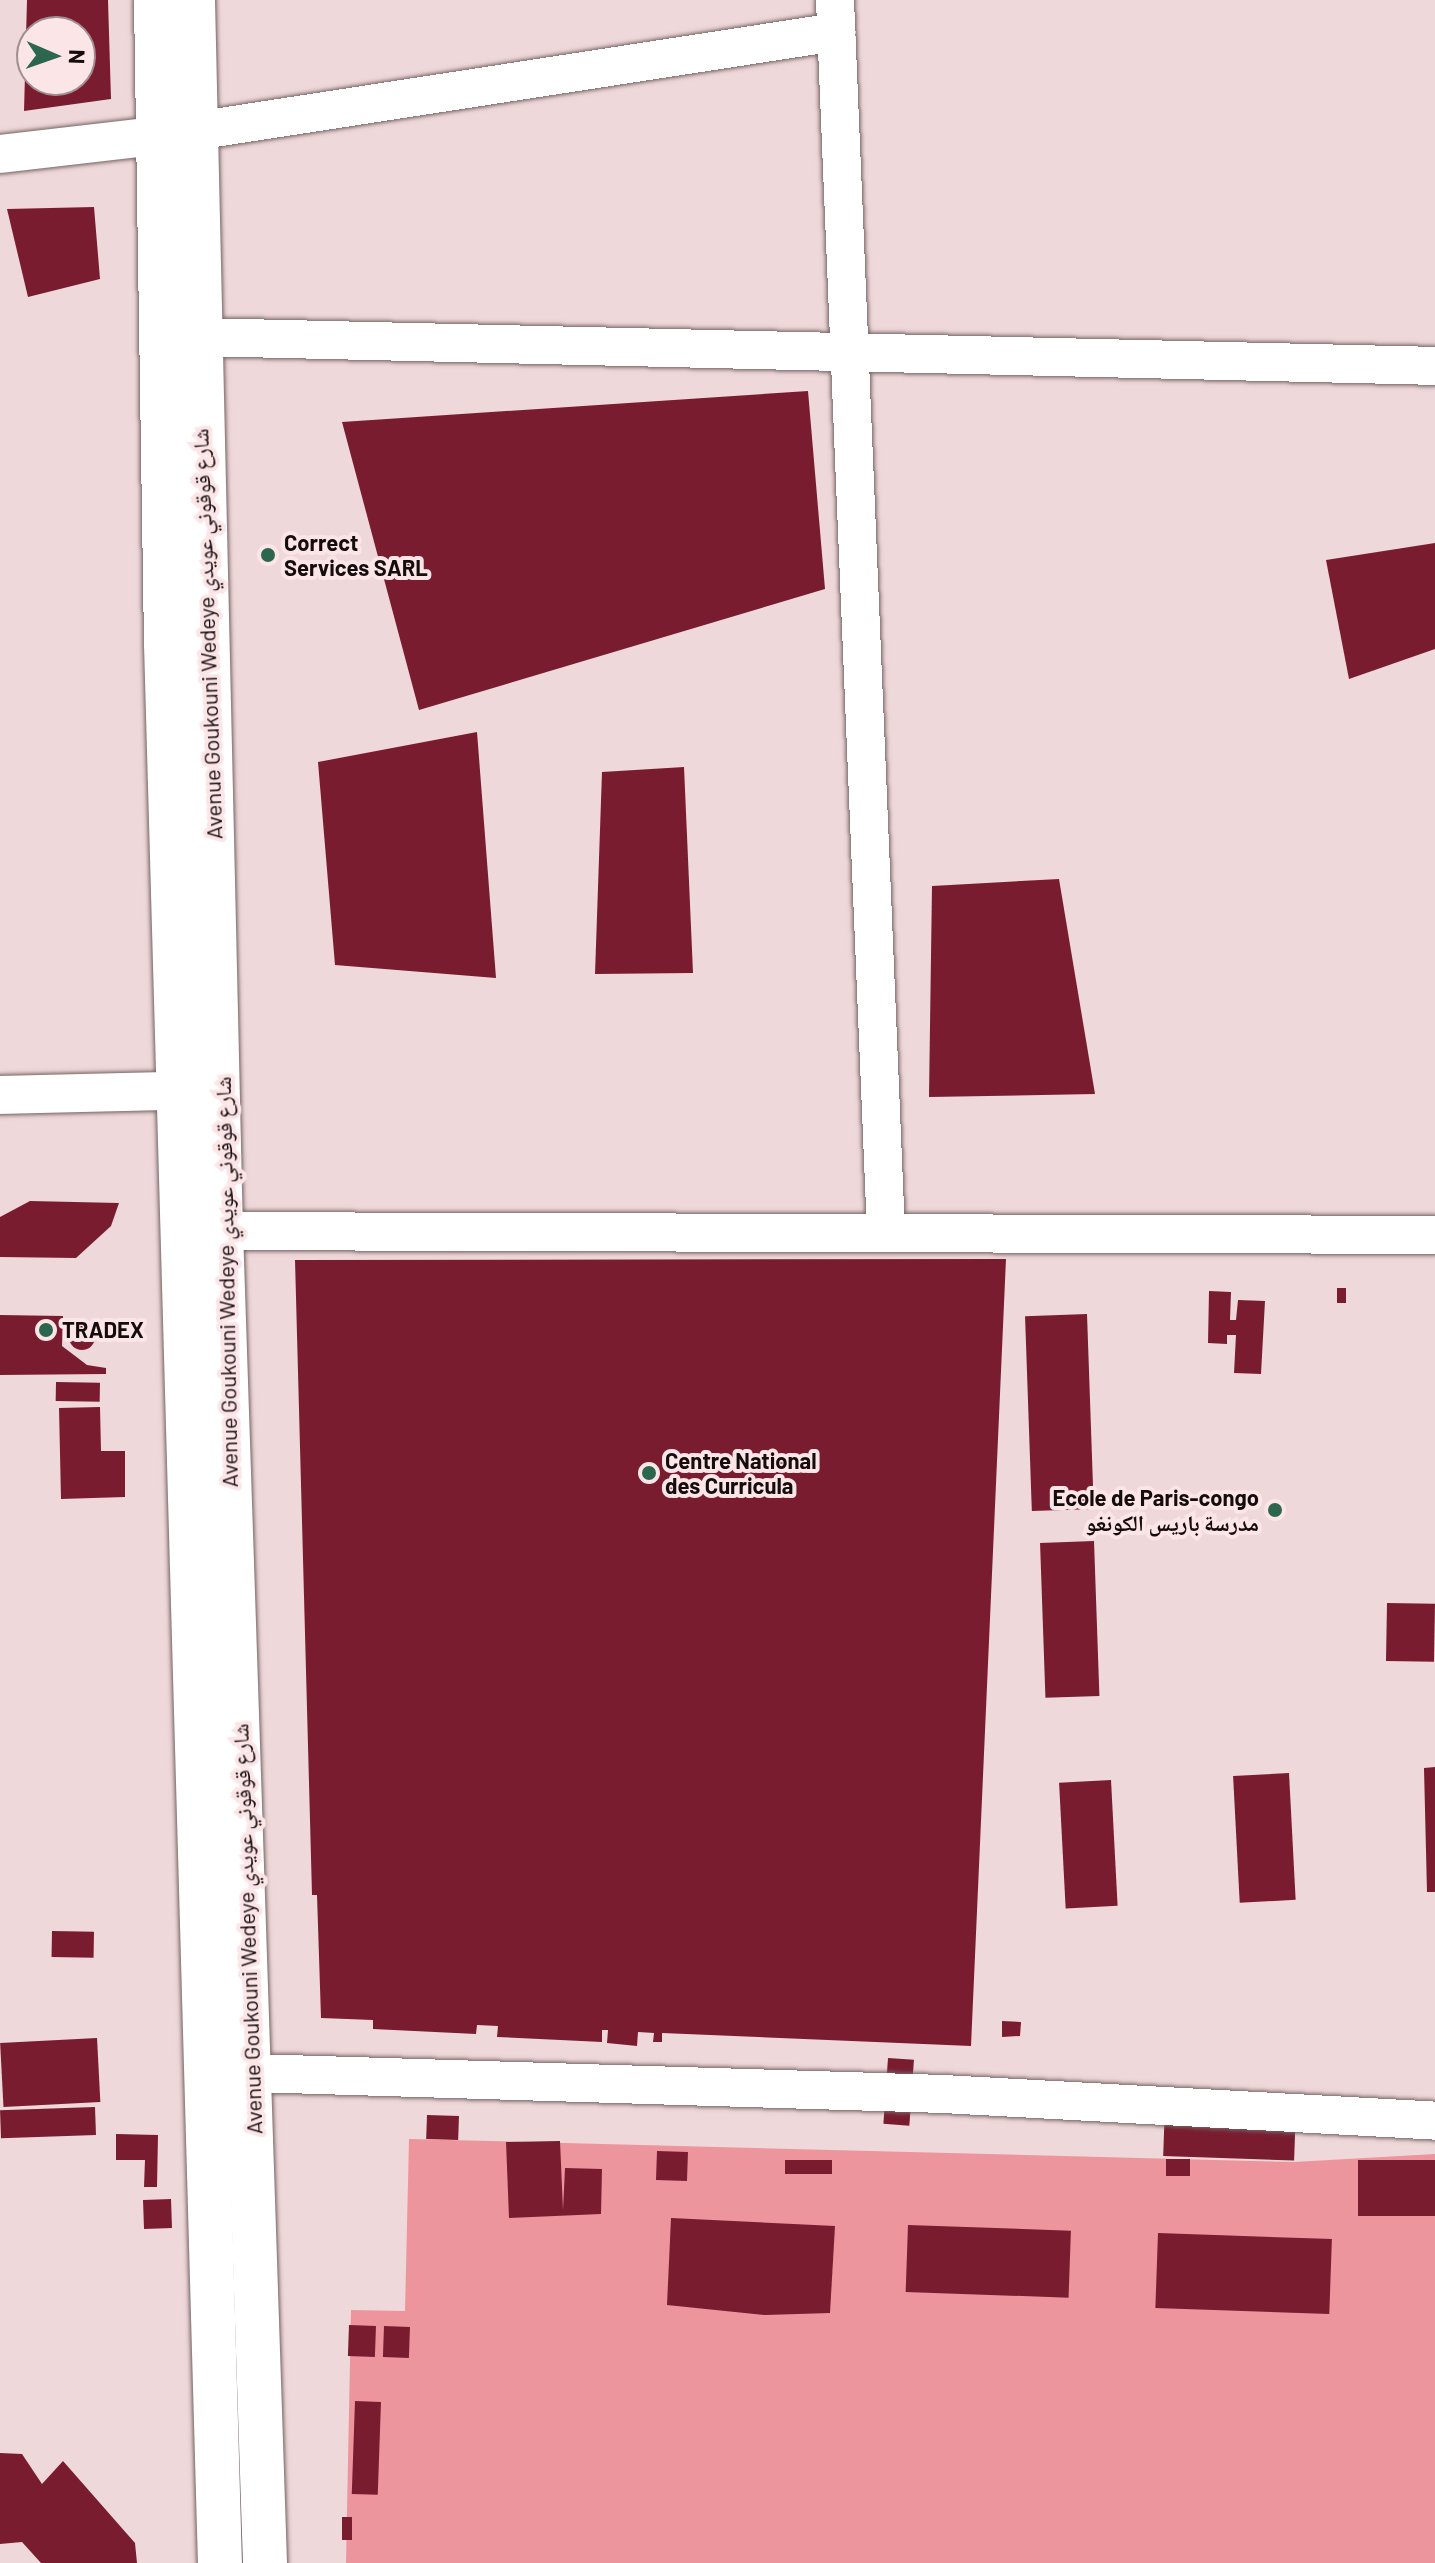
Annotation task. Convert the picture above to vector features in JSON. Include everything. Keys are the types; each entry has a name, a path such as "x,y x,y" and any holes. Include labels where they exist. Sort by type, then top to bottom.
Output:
{"street":[{"name":"Avenue Goukouni Wedeye شارع قوقوني عويدي","path":"156,0 199,337 201,1230 220,2563"},
{"name":"Avenue Goukouni Wedeye شارع قوقوني عويدي","path":"193,0 175,134 201,1091"},
{"path":"0,154 175,134 836,16 846,352 886,1232"},
{"path":"199,337 1435,366"},
{"path":"0,1095 201,1091"},
{"name":"Avenue Goukouni Wedeye شارع قوقوني عويدي","path":"201,1230 253,2073 265,2563"},
{"path":"201,1230 1435,1235"},
{"path":"253,2073 943,2094 1435,2121"}],"shaded area":[{"path":"409,2139 1294,2162 1435,2154 1435,2563 346,2563 351,2310 405,2311"}],"building":[{"path":"27,0 108,0 111,99 24,111 24,96 96,96 96,16 27,16"},
{"path":"94,207 100,279 28,297 7,209"},
{"path":"808,391 825,589 419,710 342,422"},
{"path":"1435,543 1435,649 1349,679 1326,560"},
{"path":"477,732 496,978 335,965 318,762"},
{"path":"684,767 693,973 595,974 602,772"},
{"path":"1059,879 1095,1094 929,1097 932,886"},
{"path":"30,1201 119,1203 111,1226 76,1258 0,1257 0,1217"},
{"name":"Centre National des Curricula","path":"1006,1259 971,2046 662,2033 662,2042 653,2042 654,2033 638,2032 637,2046 607,2043 608,2030 602,2030 602,2042 497,2037 498,2026 477,2025 476,2034 373,2029 373,2020 321,2018 317,1895 312,1895 295,1260"},
{"path":"1337,1288 1346,1288 1346,1303 1337,1303"},
{"path":"1209,1291 1231,1292 1230,1320 1236,1320 1238,1300 1265,1301 1261,1374 1234,1373 1236,1335 1227,1335 1227,1344 1208,1343"},
{"path":"1087,1314 1094,1509 1032,1511 1025,1316"},
{"path":"0,1315 63,1316 62,1346 87,1365 106,1368 106,1374 0,1375"},
{"path":"82,1324 92,1327 95,1337 92,1347 82,1350 72,1347 69,1337 72,1327"},
{"path":"56,1382 100,1383 100,1402 56,1401"},
{"path":"100,1407 101,1451 125,1451 125,1497 61,1499 59,1408"},
{"path":"1094,1541 1099,1696 1045,1698 1040,1543"},
{"path":"1387,1603 1435,1604 1434,1662 1386,1661"},
{"path":"1435,1767 1435,1892 1427,1892 1424,1768"},
{"path":"1289,1773 1296,1900 1240,1903 1233,1776"},
{"path":"1111,1780 1118,1906 1066,1909 1059,1783"},
{"path":"52,1931 94,1932 94,1958 52,1957"},
{"path":"1002,2021 1021,2022 1020,2036 1002,2037"},
{"path":"97,2038 100,2102 3,2107 0,2043"},
{"path":"888,2058 914,2060 909,2126 883,2124"},
{"path":"1165,2104 1296,2109 1294,2161 1163,2156"},
{"path":"95,2107 96,2135 1,2138 0,2110"},
{"path":"427,2115 459,2116 458,2140 426,2139"},
{"path":"116,2134 158,2135 157,2187 144,2187 145,2160 116,2160"},
{"path":"560,2141 563,2210 565,2168 602,2169 601,2214 509,2218 506,2142"},
{"path":"657,2151 688,2152 687,2181 656,2180"},
{"path":"1166,2159 1190,2159 1190,2176 1166,2176"},
{"path":"785,2160 832,2160 832,2174 785,2174"},
{"path":"1358,2160 1435,2160 1435,2216 1358,2216"},
{"path":"171,2199 172,2228 144,2229 143,2200"},
{"path":"671,2218 835,2226 830,2313 765,2315 667,2305"},
{"path":"908,2225 1071,2231 1069,2298 906,2292"},
{"path":"1158,2233 1332,2239 1329,2314 1155,2308"},
{"path":"349,2325 376,2326 375,2357 348,2356"},
{"path":"384,2326 410,2327 409,2358 383,2357"},
{"path":"355,2401 381,2402 378,2495 352,2494"},
{"path":"0,2453 22,2454 42,2484 63,2461 135,2543 137,2563 41,2563 22,2542 0,2544"},
{"path":"342,2517 352,2517 352,2540 342,2540"}],"place":[{"name":"Correct Services SARL","path":"268,555"},
{"name":"TRADEX","path":"46,1330"},
{"name":"Centre National des Curricula","path":"649,1473"},
{"name":"Ecole de Paris-congo مدرسة باريس الكونغو","path":"1275,1510"}]}
